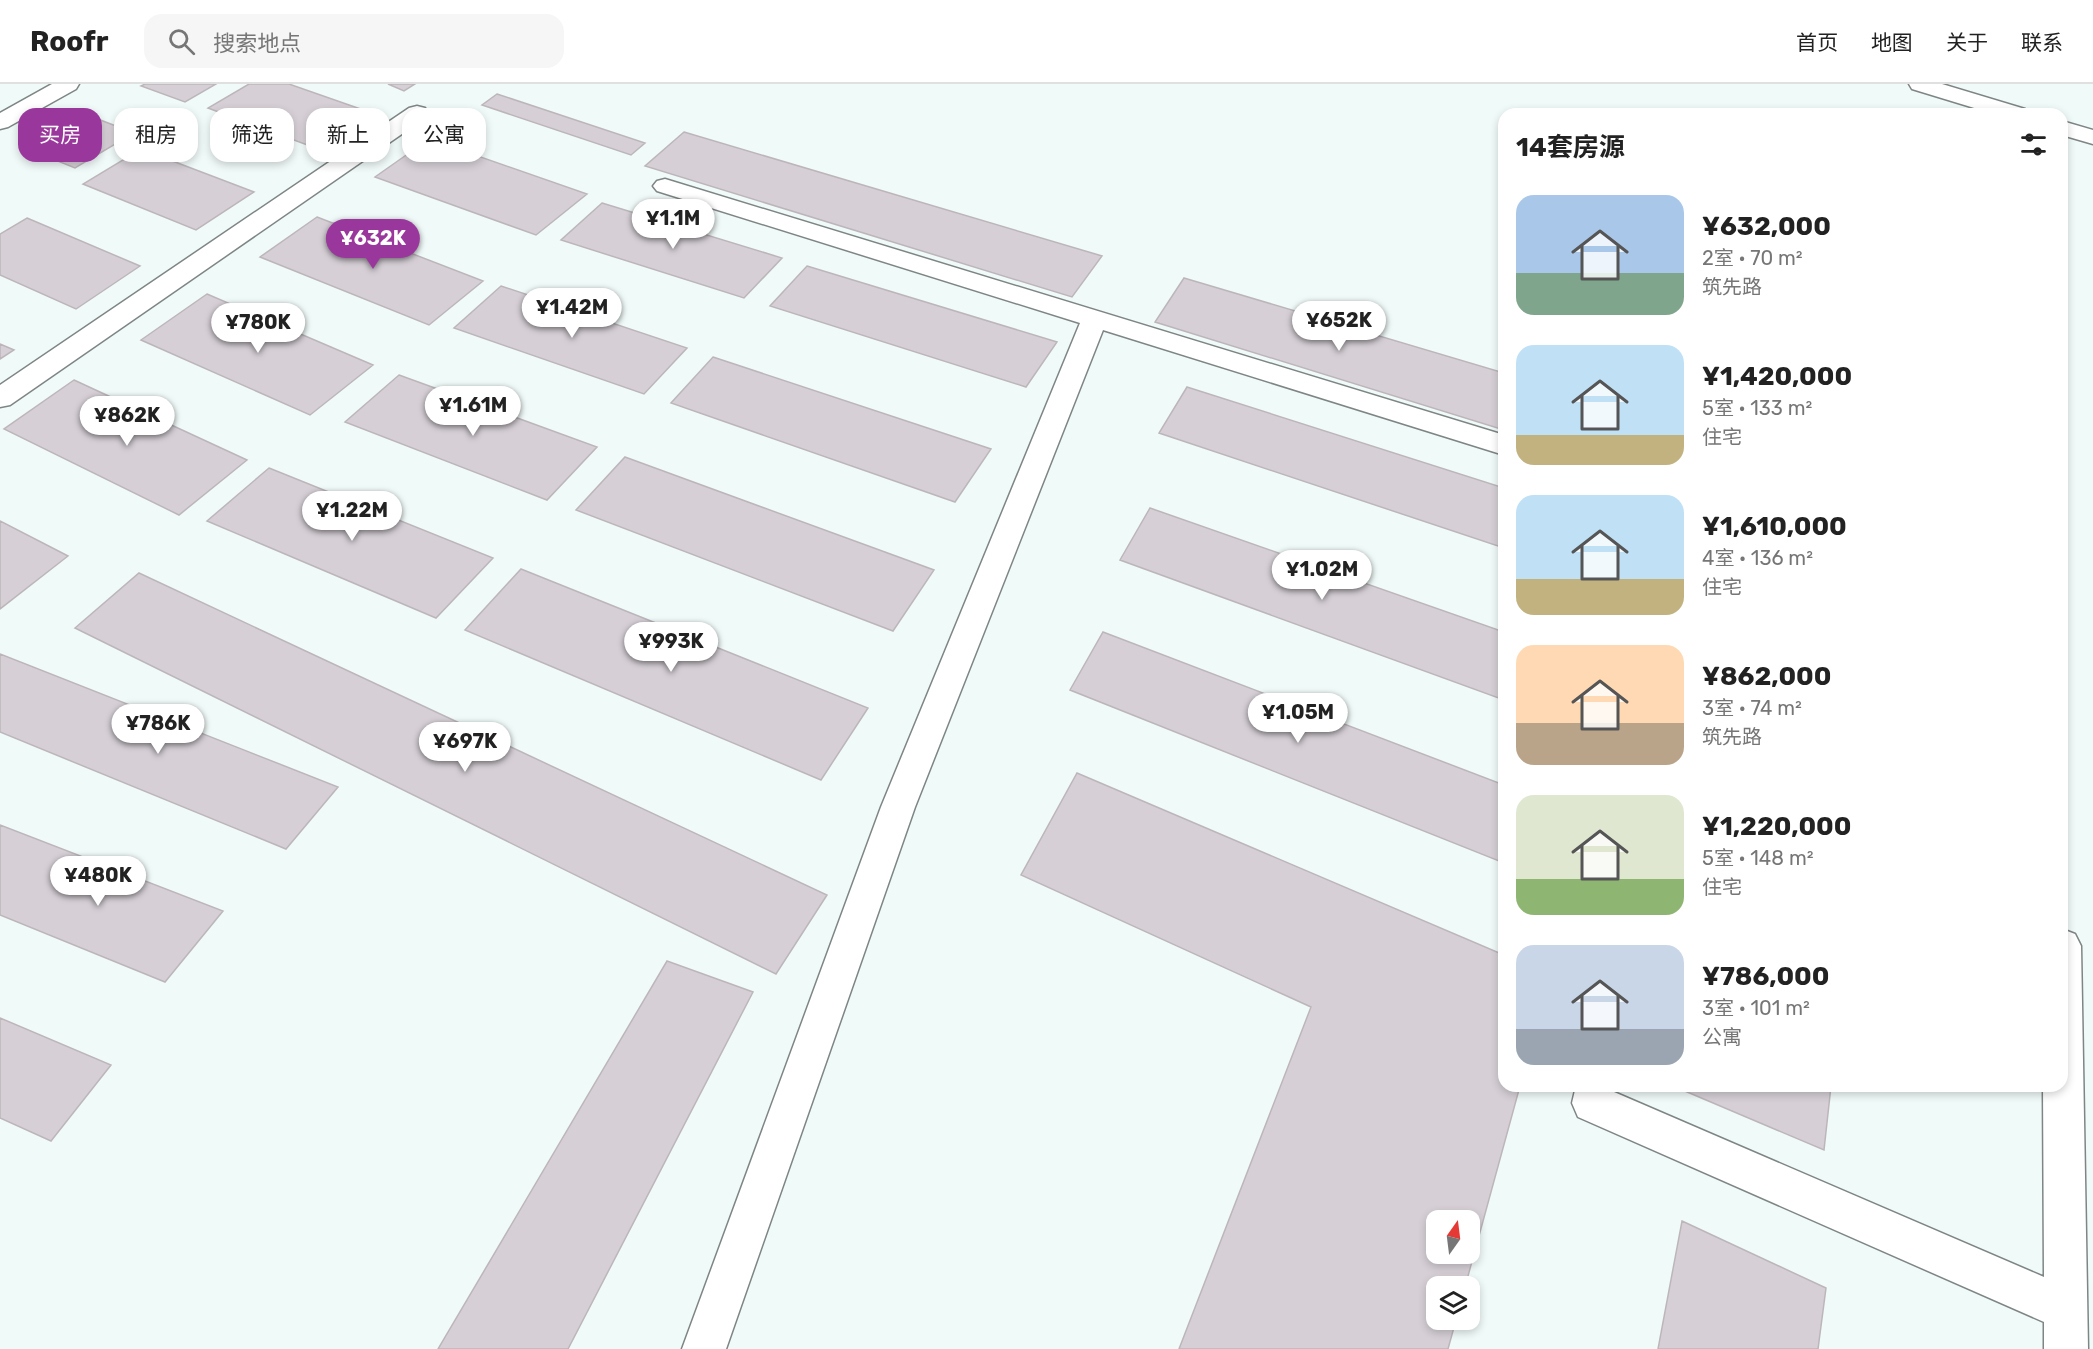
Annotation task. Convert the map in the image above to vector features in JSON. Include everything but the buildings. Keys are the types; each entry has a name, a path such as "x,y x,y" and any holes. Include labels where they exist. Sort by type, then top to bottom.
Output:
{"street":[{"path":"0,122 68,84"},
{"path":"1920,84 1998,108"},
{"path":"0,398 402,123"},
{"path":"2068,130 2093,137"},
{"path":"665,186 1498,443"},
{"path":"705,1349 898,807 1095,319"},
{"path":"1595,1092 1592,1103 2066,1329 2064,1092"}]}
